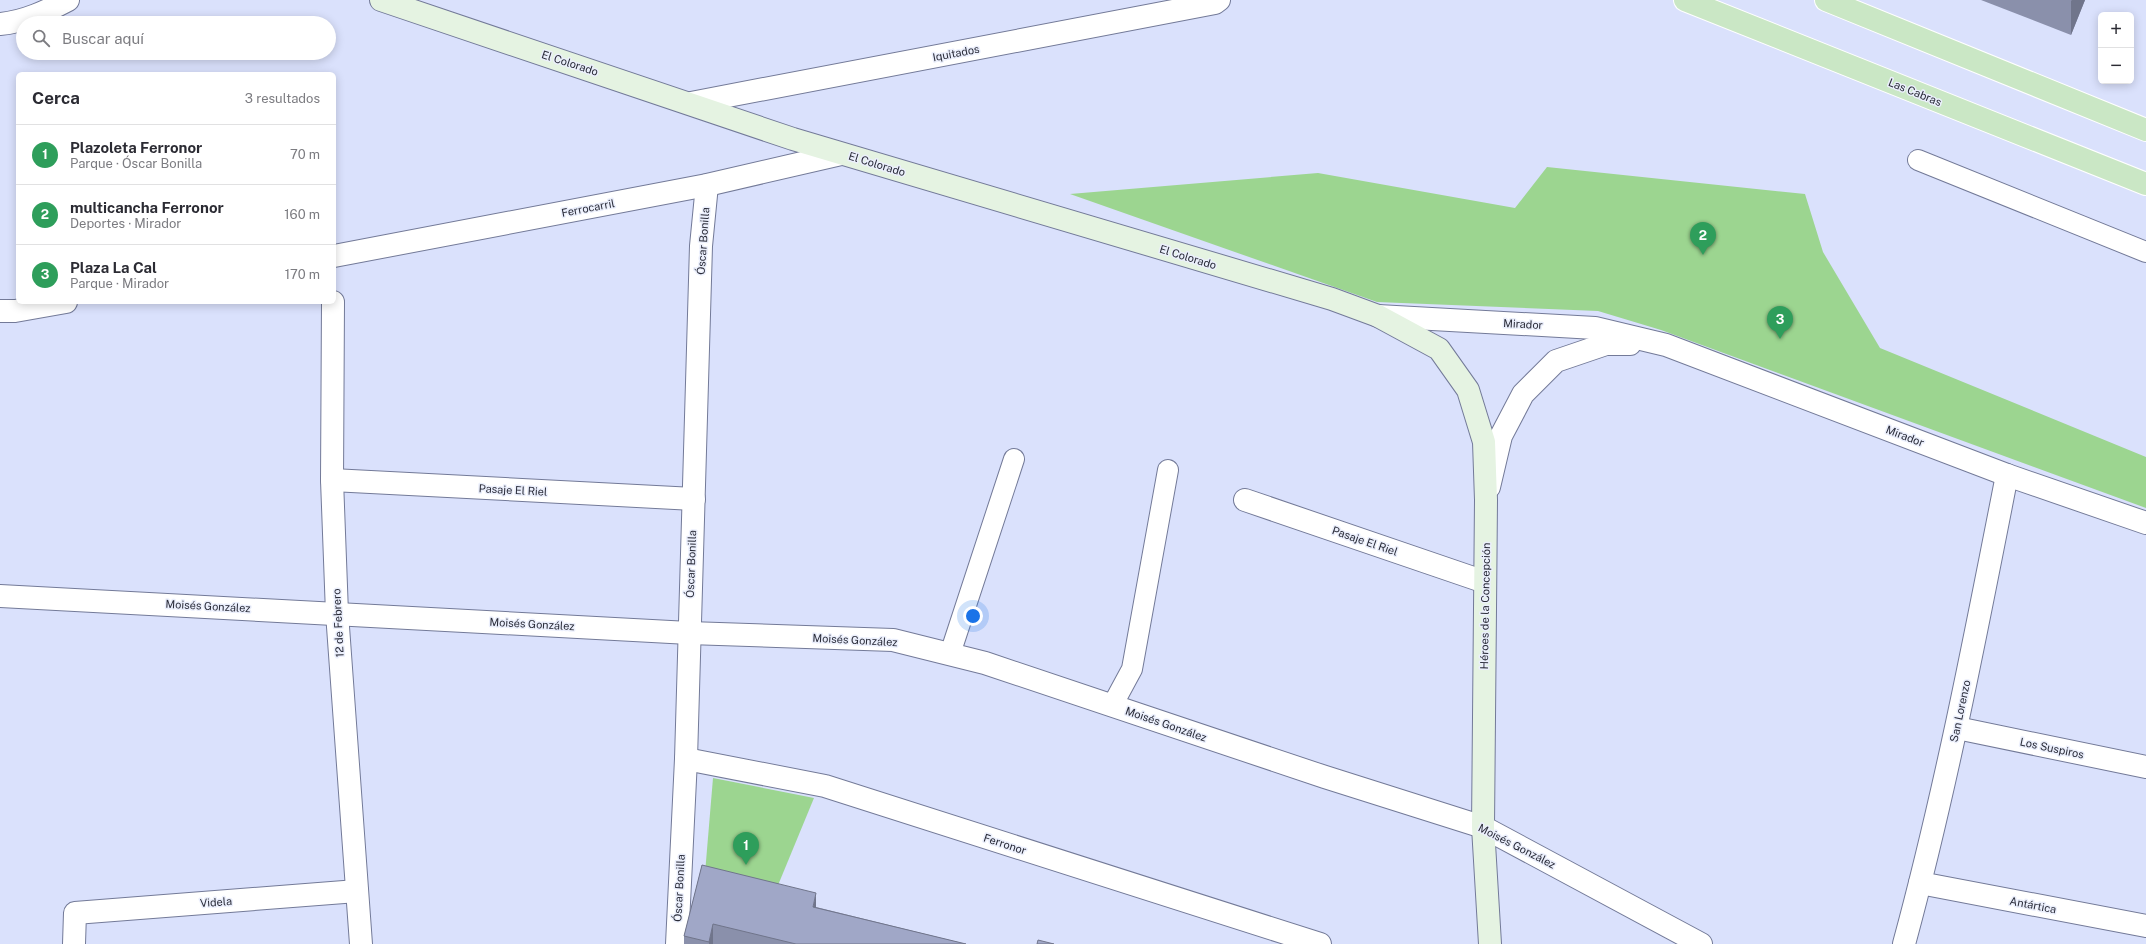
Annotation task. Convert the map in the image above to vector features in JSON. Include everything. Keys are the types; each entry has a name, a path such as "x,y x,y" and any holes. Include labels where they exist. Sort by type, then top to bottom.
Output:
{"main road":[{"name":"Las Cabras","path":"1685,0 2146,184"},
{"path":"1826,0 2146,130"}],"street":[{"path":"31,16 53,8 68,0"},
{"name":"El Colorado","path":"380,0 841,154 1332,299 1378,316"},
{"name":"Iquitados","path":"691,103 1215,3 1219,0"},
{"path":"0,24 16,22"},
{"name":"Ferrocarril","path":"336,256 707,185 841,154"},
{"name":"Óscar Bonilla","path":"677,944 686,759 701,246 707,185"},
{"path":"0,311 15,311 55,304"},
{"name":"12 de Febrero","path":"333,304 332,480 337,613 361,944"},
{"name":"Mirador","path":"1378,316 1595,328 1666,345 2007,475 2146,522"},
{"name":"Héroes de la Concepción","path":"1378,316 1439,349 1468,390 1484,442 1486,500 1483,827 1490,944"},
{"name":"Mirador","path":"1486,500 1501,436 1523,394 1556,361 1606,344 1666,345"},
{"name":"San Lorenzo","path":"1904,944 1957,728 2007,475"},
{"name":"Pasaje El Riel","path":"332,480 694,499"},
{"name":"Pasaje El Riel","path":"1245,500 1485,582"},
{"name":"Moisés González","path":"0,596 689,632 893,640 985,663 1318,775 1483,827 1701,944"},
{"name":"Los Suspiros","path":"1957,728 2146,767"},
{"name":"Ferronor","path":"686,759 825,786 1320,944"},
{"name":"Antártica","path":"1920,883 2146,926"},
{"name":"Videla","path":"74,944 75,913 357,891"}],"lane":[{"path":"1918,160 2146,252"},
{"path":"950,654 1014,459"},
{"path":"1112,706 1132,669 1168,470"}],"green space":[{"path":"1547,167 1805,194 1823,252 1880,348 2146,457 2146,508 1661,330 1598,311 1377,302 1070,194 1318,173 1515,208"},
{"path":"713,778 814,798 755,941 700,933"}],"building":[{"path":"702,865 816,893 813,907 966,944 796,944 713,924 709,942 684,936"},
{"path":"1038,940 1054,944 1037,944"}],"place":[{"name":"multicancha Ferronor","path":"1703,255"},
{"name":"Plaza La Cal","path":"1780,339"},
{"name":"Plazoleta Ferronor","path":"746,865"}]}
